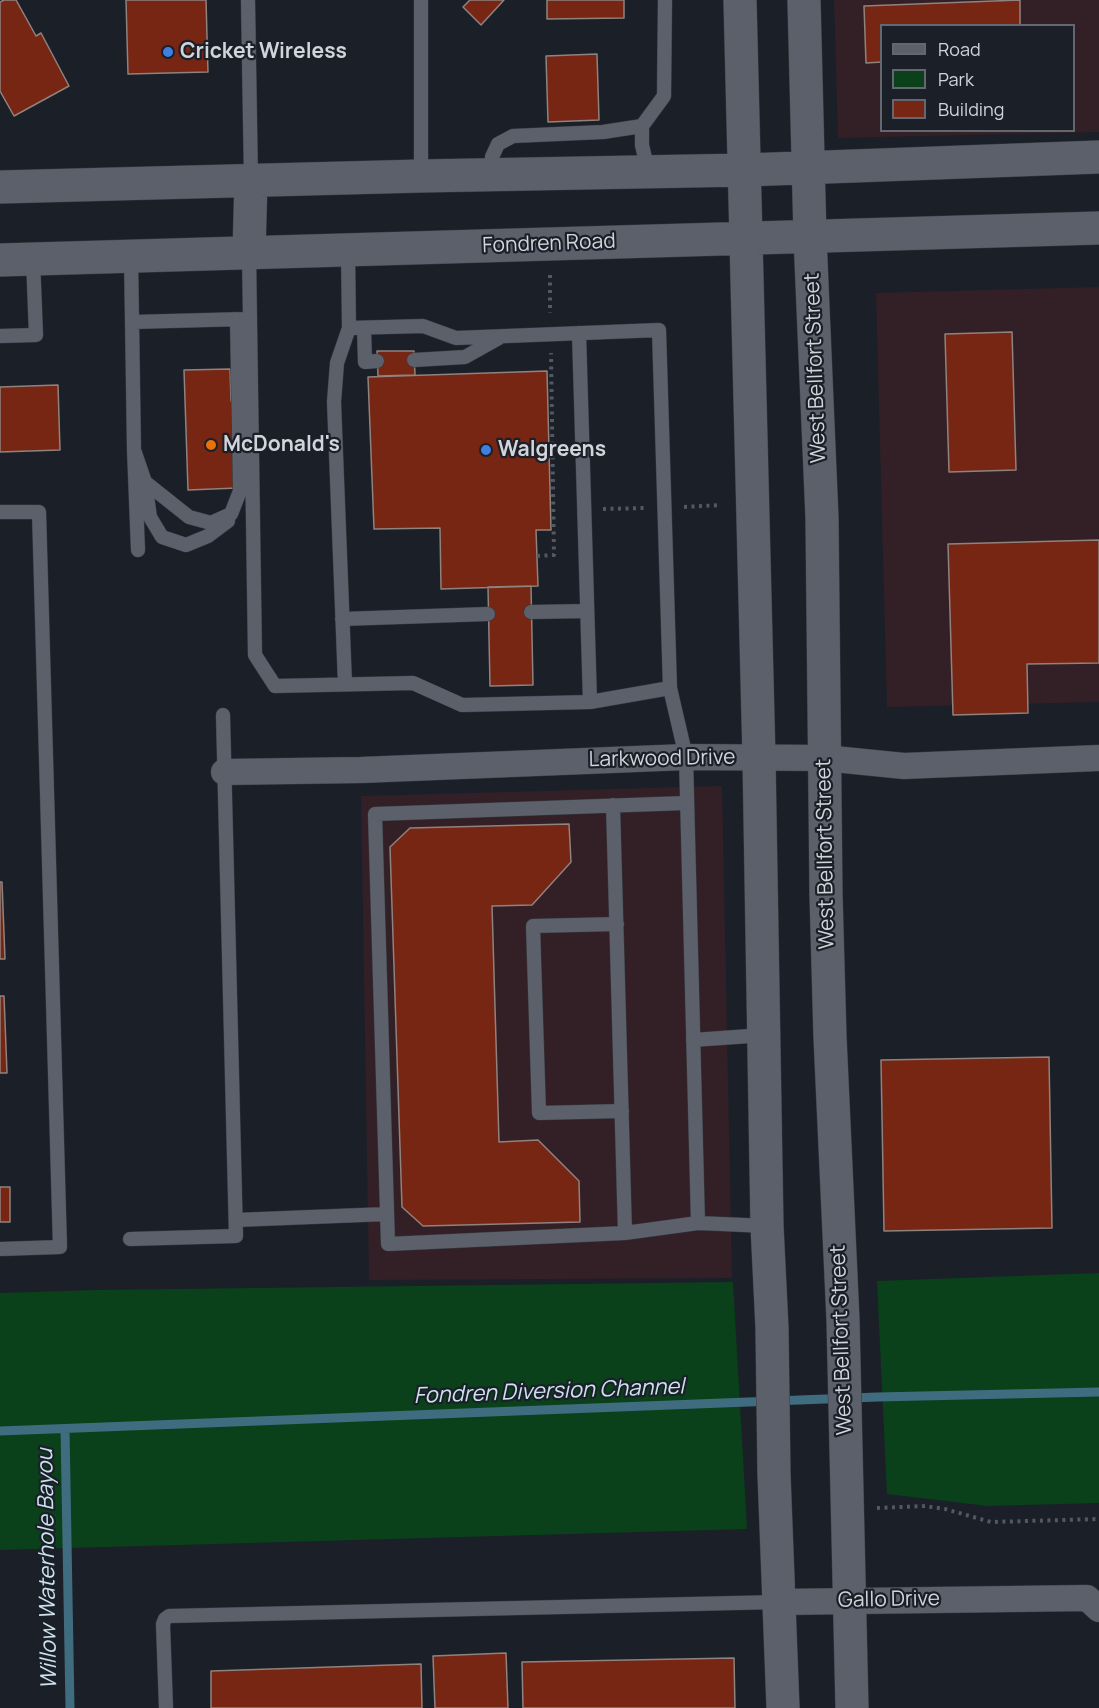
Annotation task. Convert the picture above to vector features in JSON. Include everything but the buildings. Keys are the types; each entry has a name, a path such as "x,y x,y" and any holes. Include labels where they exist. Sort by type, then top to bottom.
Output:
{"main road":[{"path":"740,0 759,758 767,1226 783,1708"},
{"name":"West Bellfort Street","path":"804,0 810,237 822,518 830,1037 843,1320 852,1708"},
{"path":"0,187 745,170 1099,157"},
{"path":"249,252 251,180"},
{"name":"Fondren Road","path":"0,260 1099,228"}],"street":[{"name":"Larkwood Drive","path":"224,772 361,770 686,757 824,758 904,766 1099,758"},
{"name":"Gallo Drive","path":"779,1602 1087,1598 1099,1609"}],"lane":[{"path":"248,0 251,180"},
{"path":"421,0 421,176"},
{"path":"648,171 642,145 642,126 664,96 665,0"},
{"path":"492,174 492,157 498,144 513,136 603,132 642,126"},
{"path":"345,684 334,402 337,363 350,328 348,249"},
{"path":"134,450 145,482 150,517 162,537 186,545 208,536 227,523 240,491 243,319 249,252"},
{"path":"131,255 138,550"},
{"path":"0,336 36,335 33,259"},
{"path":"132,322 243,319"},
{"path":"243,319 255,655 275,686 413,683 462,705 590,702 670,688"},
{"path":"350,328 423,326 456,338 659,330 670,688 686,757 698,1223"},
{"path":"364,328 365,362 377,361"},
{"path":"579,333 590,702"},
{"path":"414,360 465,357 504,336"},
{"path":"145,482 189,517 211,523 231,514"},
{"path":"0,512 39,512 60,1247 0,1249"},
{"path":"531,612 587,610"},
{"path":"342,619 488,614"},
{"path":"130,1239 236,1236 223,715"},
{"path":"687,803 375,814 388,1244 625,1233 698,1223 767,1226"},
{"path":"613,805 625,1233"},
{"path":"616,924 533,926 539,1113 622,1111"},
{"path":"693,1040 764,1035"},
{"path":"236,1220 387,1214"},
{"path":"166,1708 163,1624 170,1616 779,1602"}],"path":[{"path":"537,556 554,555 550,272"},
{"path":"680,507 722,505"},
{"path":"599,509 648,508"},
{"path":"552,510 563,510"},
{"path":"868,1508 945,1509 992,1522 1099,1519"}],"shaded area":[{"path":"834,0 1099,0 1099,132 838,138"},
{"path":"1099,287 1099,702 887,707 876,293"},
{"path":"722,786 732,1278 369,1280 361,796"}],"green space":[{"path":"1099,1273 1099,1503 988,1506 887,1494 877,1281"},
{"path":"733,1282 747,1529 0,1550 0,1293"}],"waterway":[{"name":"Fondren Diversion Channel","path":"0,1431 877,1397 1099,1392"},
{"name":"Willow Waterhole Bayou","path":"65,1429 70,1708"}],"place":[{"name":"Cricket Wireless","path":"168,52"},
{"name":"McDonald's","path":"211,445"},
{"name":"Walgreens","path":"486,450"}]}
